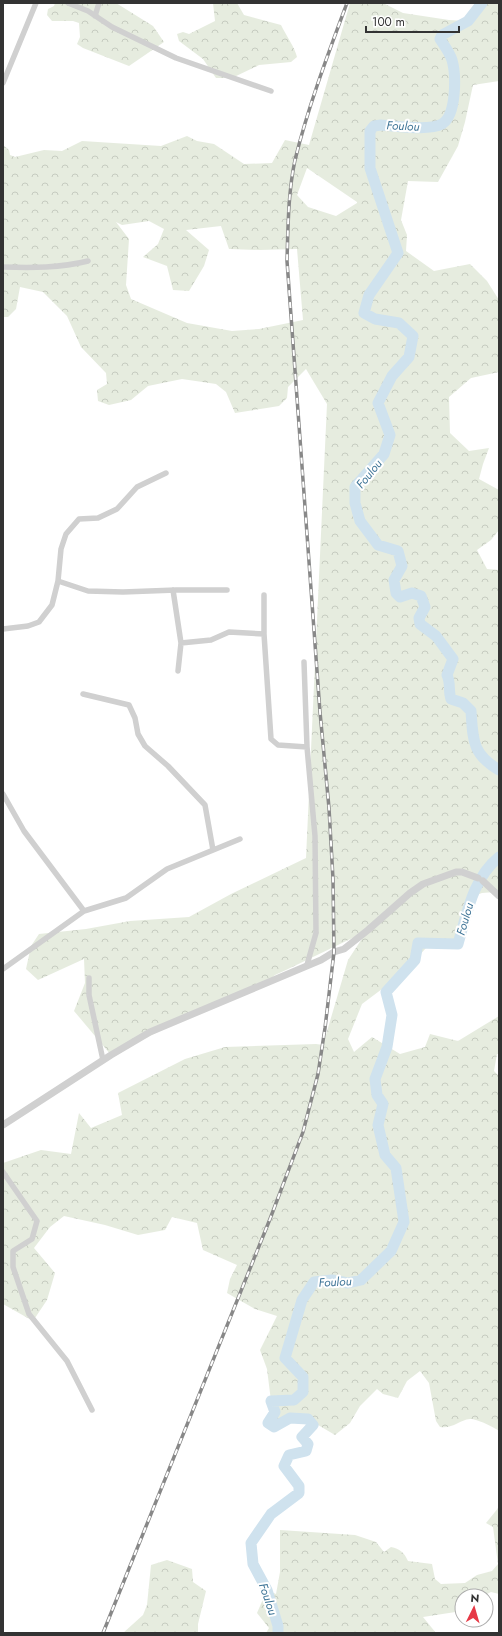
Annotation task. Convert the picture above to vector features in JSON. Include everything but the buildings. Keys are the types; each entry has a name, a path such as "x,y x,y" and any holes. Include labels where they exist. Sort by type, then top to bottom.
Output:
{"street":[{"path":"3,83 36,3"},
{"path":"68,3 88,11 112,27 176,58 271,91"},
{"path":"95,16 99,3"},
{"path":"3,267 40,268 62,265 69,266 88,261"},
{"path":"3,629 28,626 39,622 52,605 58,581 61,549 66,534 79,519 98,518 117,509 137,487 166,473"},
{"path":"58,581 88,590 123,592 227,590"},
{"path":"173,590 181,643 178,671"},
{"path":"264,595 264,634 271,738 278,745 307,747"},
{"path":"181,643 211,640 229,632 264,634"},
{"path":"304,662 307,747 314,836 316,933 307,965"},
{"path":"83,694 129,705 135,718 138,734 145,746 168,766 206,806 213,850"},
{"path":"3,794 24,831 84,911"},
{"path":"3,968 84,911 126,898 167,869 240,839"},
{"path":"3,1126 103,1060 150,1032 344,949 410,893 424,884 456,872 462,872 481,879 499,896"},
{"path":"89,978 89,995 103,1060"},
{"path":"3,1172 37,1221 32,1239 13,1251 13,1267 29,1314 67,1361 92,1410"}],"green space":[{"path":"55,3 116,3 153,26 164,42 129,66 83,48 77,44 80,37 79,23 73,21 52,21 47,15 48,9 54,6"},
{"path":"213,3 237,3 244,15 281,25 297,57 291,62 259,65 232,78 216,78 203,59 179,41 177,34 183,32 189,34 215,21"},
{"path":"350,3 383,3 403,13 449,20 467,21 482,3 499,3 499,81 473,85 458,146 438,182 408,181 401,220 407,235 406,251 434,271 470,264 487,281 499,300 499,372 471,378 449,397 450,433 469,451 489,448 479,479 499,490 499,530 491,540 477,550 487,569 499,570 499,896 495,892 482,893 471,897 458,944 444,947 426,948 386,992 382,989 362,1004 348,1039 354,1052 372,1037 400,1054 425,1047 430,1034 458,1041 499,1016 499,1054 497,1054 494,1071 499,1076 499,1431 477,1420 470,1419 449,1427 440,1427 436,1421 429,1383 420,1371 407,1381 398,1398 383,1394 377,1389 360,1406 350,1423 335,1435 308,1419 290,1418 274,1427 268,1423 275,1412 271,1401 267,1369 260,1350 277,1316 255,1309 227,1293 230,1279 237,1265 203,1250 197,1223 172,1217 165,1230 138,1235 105,1225 64,1216 50,1227 34,1248 55,1273 47,1300 33,1321 3,1304 3,1163 41,1150 71,1154 79,1113 91,1128 122,1115 118,1093 185,1059 225,1047 323,1045 348,960 367,931 275,975 266,983 225,999 111,1055 74,1011 85,983 84,959 38,980 26,969 31,946 39,934 86,929 130,921 189,917 231,894 306,858 327,404 306,369 288,387 287,398 279,406 235,413 226,392 216,384 182,379 148,386 131,400 109,405 98,401 97,390 107,384 106,373 81,347 67,316 43,292 20,287 16,309 8,317 3,317 3,145 9,150 10,155 15,157 44,150 62,151 82,141 161,146 187,136 197,141 214,144 244,164 272,163 285,140 309,145","holes":["307,168 357,202 357,203 336,216 308,207 297,195","149,221 164,229 158,244 143,257 167,266 173,290 189,291 204,266 209,250 186,230 221,226 229,249 297,249 303,320 259,329 232,331 187,323 131,299 126,285 129,239 116,222 122,225"]},
{"path":"499,1507 499,1594 494,1593 494,1588 454,1588 454,1612 423,1617 436,1633 266,1633 269,1628 257,1613 267,1590 276,1594 280,1572 280,1530 355,1535 376,1542 384,1552 391,1547 397,1549 405,1555 408,1561 432,1564 435,1579 441,1584 465,1583 477,1575 492,1571 498,1564 493,1527 486,1523"},
{"path":"167,1560 192,1569 193,1582 206,1591 198,1624 198,1633 123,1633 143,1615 147,1605 151,1565"}],"waterway":[{"name":"Foulou","path":"482,3 468,21 442,35 440,39 451,57 455,84 453,103 447,119 442,124 436,126 413,128 381,125 374,126 370,131 370,168 398,253 369,295 364,313 375,319 399,323 413,336 409,357 392,376 378,403 390,435 384,454 355,487 355,503 360,521 378,545 398,551 402,566 394,580 396,593 400,597 412,593 421,596 425,607 419,618 420,624 436,636 453,659 447,675 451,699 463,703 471,711 472,730 479,752 490,764 499,770"},
{"name":"Foulou","path":"278,1633 278,1626 267,1590 253,1564 251,1543 271,1514 299,1493 299,1486 284,1466 289,1455 306,1451 308,1444 302,1437 313,1425 308,1419 290,1418 274,1427 268,1423 275,1412 271,1401 294,1400 303,1392 303,1377 285,1358 302,1300 314,1282 332,1280 348,1283 361,1280 391,1251 404,1222 396,1168 385,1155 378,1125 383,1104 377,1095 375,1079 387,1047 392,1015 386,992 415,960 418,943 458,944 468,908 477,886 490,865 499,857"}],"railway":[{"path":"103,1633 270,1219 303,1132 318,1074 325,1028 334,952 333,879 329,808 320,712 287,261 288,223 295,160 312,100 347,3"}]}
